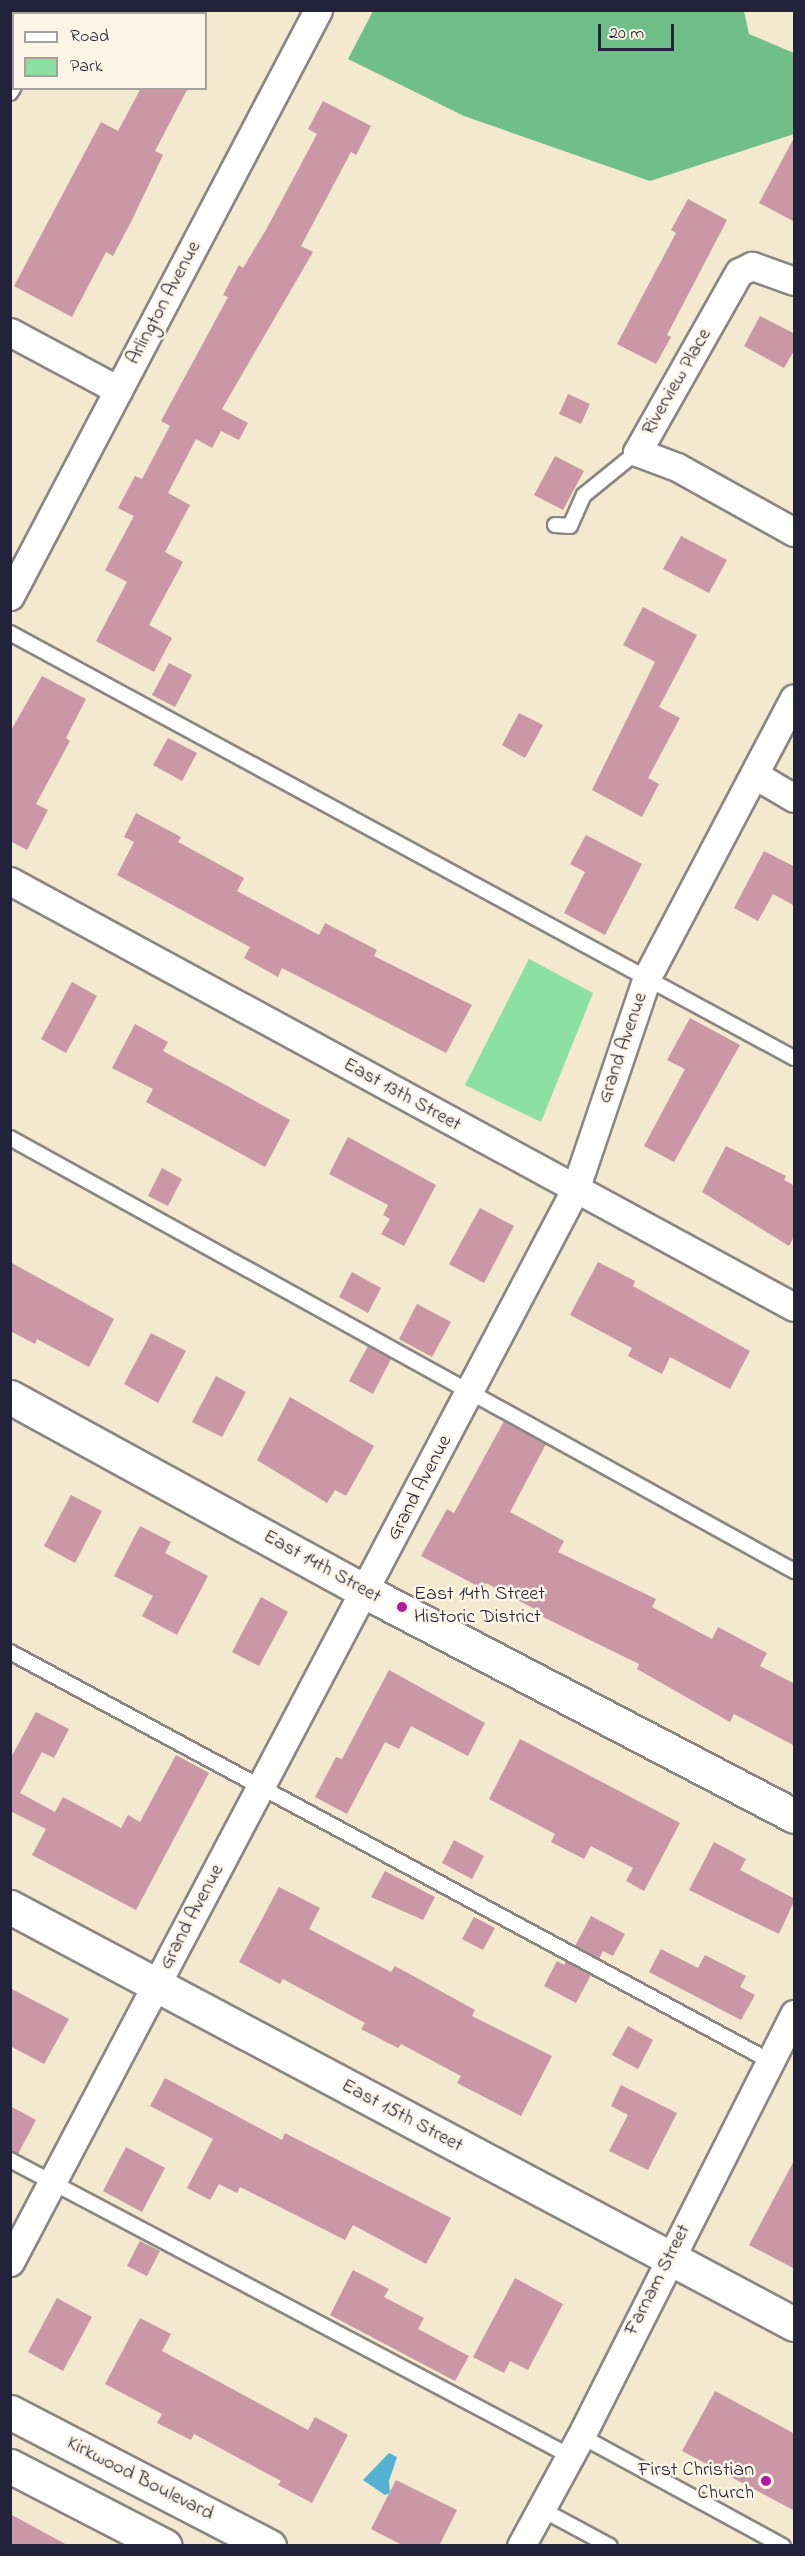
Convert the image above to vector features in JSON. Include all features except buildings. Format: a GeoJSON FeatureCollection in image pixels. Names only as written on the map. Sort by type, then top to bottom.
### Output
{"type":"FeatureCollection","features":[{"type":"Feature","properties":{"kind":"street","name":"Arlington Avenue"},"geometry":{"type":"LineString","coordinates":[[10,596],[318,10]]}},
{"type":"Feature","properties":{"kind":"street","name":"Riverview Place"},"geometry":{"type":"LineString","coordinates":[[795,281],[752,266],[739,272],[637,452],[678,468],[795,532]]}},
{"type":"Feature","properties":{"kind":"street"},"geometry":{"type":"LineString","coordinates":[[10,333],[118,390]]}},
{"type":"Feature","properties":{"kind":"street","name":"Grand Avenue"},"geometry":{"type":"LineString","coordinates":[[10,2262],[366,1592],[574,1190],[647,977],[795,698]]}},
{"type":"Feature","properties":{"kind":"street"},"geometry":{"type":"LineString","coordinates":[[755,775],[795,798]]}},
{"type":"Feature","properties":{"kind":"street","name":"East 13th Street"},"geometry":{"type":"LineString","coordinates":[[10,881],[574,1190],[795,1308]]}},
{"type":"Feature","properties":{"kind":"street","name":"East 14th Street"},"geometry":{"type":"LineString","coordinates":[[10,1397],[366,1592],[795,1816]]}},
{"type":"Feature","properties":{"kind":"street","name":"East 15th Street"},"geometry":{"type":"LineString","coordinates":[[10,1907],[795,2324]]}},
{"type":"Feature","properties":{"kind":"street","name":"Farnam Street"},"geometry":{"type":"LineString","coordinates":[[521,2546],[575,2446],[795,2014]]}},
{"type":"Feature","properties":{"kind":"street","name":"Kirkwood Boulevard"},"geometry":{"type":"LineString","coordinates":[[10,2412],[269,2546]]}},
{"type":"Feature","properties":{"kind":"street"},"geometry":{"type":"LineString","coordinates":[[10,2466],[165,2546]]}},
{"type":"Feature","properties":{"kind":"lane"},"geometry":{"type":"LineString","coordinates":[[555,525],[570,526],[584,495],[637,452]]}},
{"type":"Feature","properties":{"kind":"lane"},"geometry":{"type":"LineString","coordinates":[[10,633],[398,846],[795,1058]]}},
{"type":"Feature","properties":{"kind":"lane"},"geometry":{"type":"LineString","coordinates":[[10,1138],[470,1394],[795,1571]]}},
{"type":"Feature","properties":{"kind":"lane"},"geometry":{"type":"LineString","coordinates":[[10,1652],[770,2061]]}},
{"type":"Feature","properties":{"kind":"lane"},"geometry":{"type":"LineString","coordinates":[[10,2160],[575,2446],[783,2546]]}},
{"type":"Feature","properties":{"kind":"lane"},"geometry":{"type":"LineString","coordinates":[[541,2509],[610,2546]]}},
{"type":"Feature","properties":{"kind":"green space"},"geometry":{"type":"Polygon","coordinates":[[[373,11],[744,11],[749,34],[794,53],[794,134],[650,181],[464,116],[348,59],[373,11]]]}},
{"type":"Feature","properties":{"kind":"green space"},"geometry":{"type":"Polygon","coordinates":[[[529,959],[593,993],[541,1122],[465,1085],[529,959]]]}},
{"type":"Feature","properties":{"kind":"water"},"geometry":{"type":"Polygon","coordinates":[[[389,2453],[397,2457],[389,2481],[390,2493],[385,2495],[363,2480],[389,2453]]]}},
{"type":"Feature","properties":{"kind":"place","name":"East 14th Street Historic District"},"geometry":{"type":"Point","coordinates":[402,1607]}},
{"type":"Feature","properties":{"kind":"place","name":"First Christian Church"},"geometry":{"type":"Point","coordinates":[766,2481]}}]}
